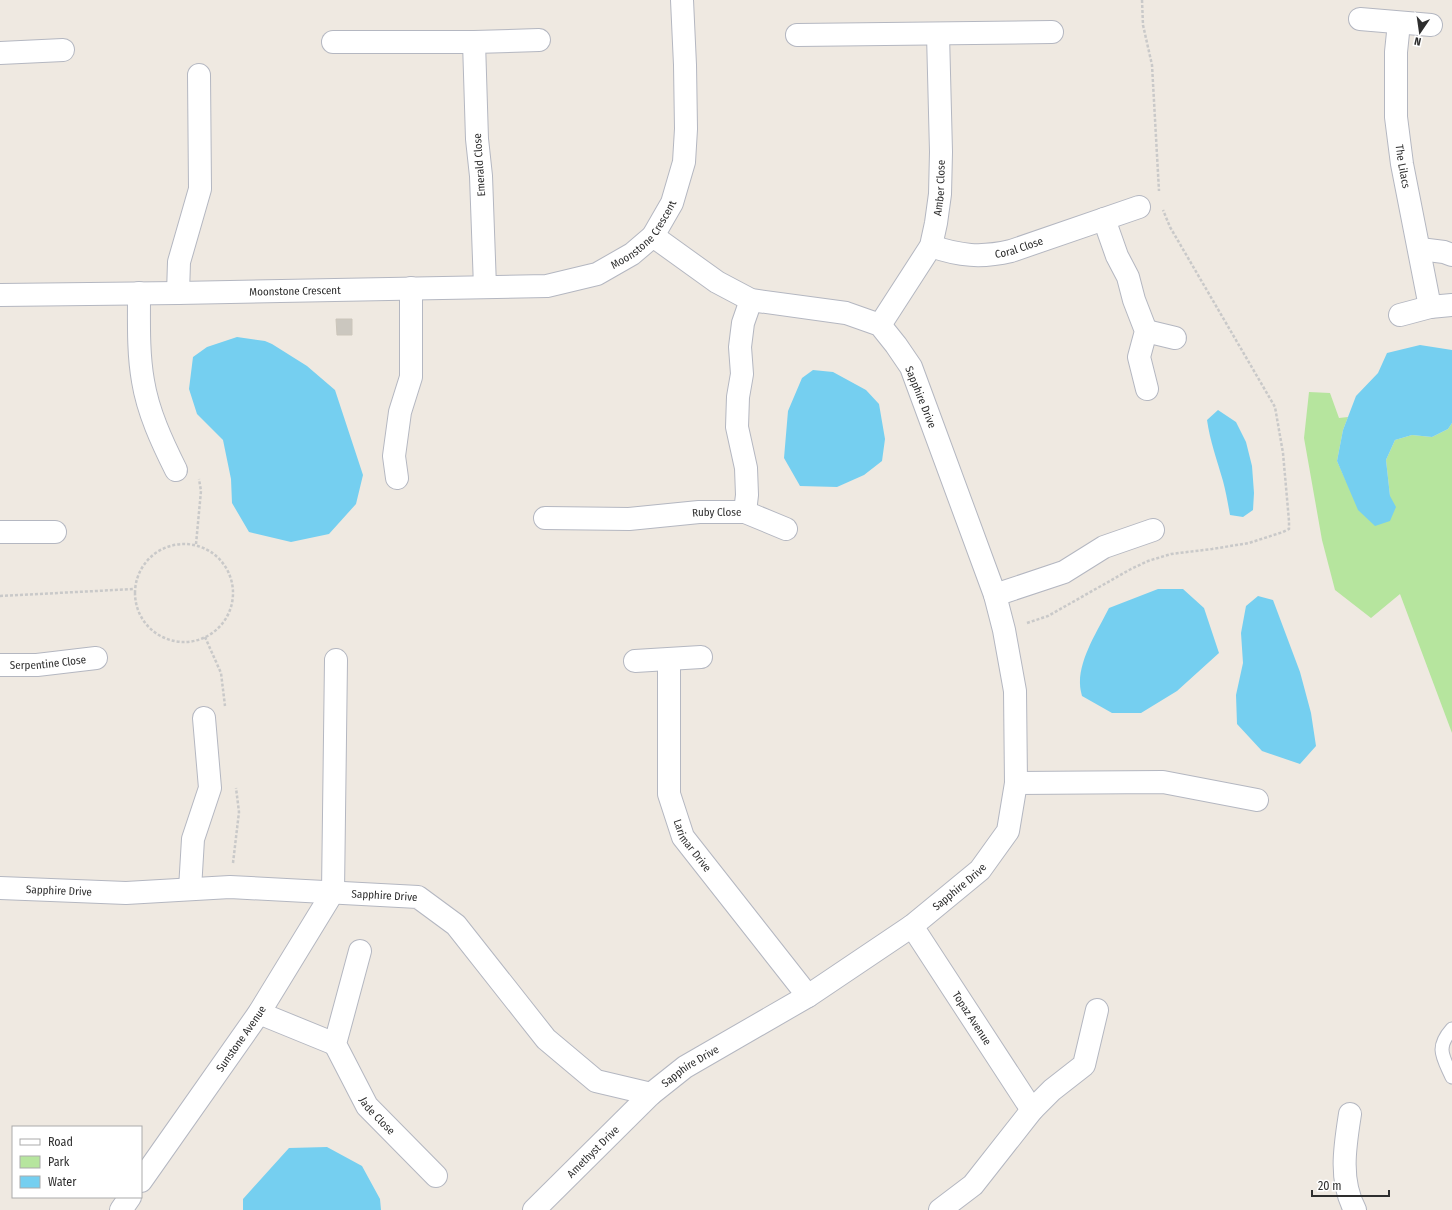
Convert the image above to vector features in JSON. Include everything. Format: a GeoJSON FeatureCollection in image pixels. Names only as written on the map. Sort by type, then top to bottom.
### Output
{"type":"FeatureCollection","features":[{"type":"Feature","properties":{"kind":"street","name":"Moonstone Crescent"},"geometry":{"type":"LineString","coordinates":[[0,295],[547,286],[597,274],[632,254],[653,236],[672,203],[684,162],[686,129],[686,89],[682,0]]}},
{"type":"Feature","properties":{"kind":"street"},"geometry":{"type":"LineString","coordinates":[[1360,19],[1431,26]]}},
{"type":"Feature","properties":{"kind":"street","name":"The Lilacs"},"geometry":{"type":"LineString","coordinates":[[1399,23],[1396,52],[1396,117],[1402,164],[1420,249],[1430,308]]}},
{"type":"Feature","properties":{"kind":"street"},"geometry":{"type":"LineString","coordinates":[[798,35],[1052,32]]}},
{"type":"Feature","properties":{"kind":"street","name":"Amber Close"},"geometry":{"type":"LineString","coordinates":[[880,325],[931,246],[936,223],[940,194],[941,152],[938,34]]}},
{"type":"Feature","properties":{"kind":"street"},"geometry":{"type":"LineString","coordinates":[[333,42],[474,42],[539,40]]}},
{"type":"Feature","properties":{"kind":"street","name":"Emerald Close"},"geometry":{"type":"LineString","coordinates":[[474,42],[477,139],[481,176],[485,287]]}},
{"type":"Feature","properties":{"kind":"street"},"geometry":{"type":"LineString","coordinates":[[0,53],[63,50]]}},
{"type":"Feature","properties":{"kind":"street"},"geometry":{"type":"LineString","coordinates":[[178,293],[180,262],[200,189],[199,75]]}},
{"type":"Feature","properties":{"kind":"street","name":"Coral Close"},"geometry":{"type":"LineString","coordinates":[[931,246],[962,255],[991,255],[1011,251],[1139,207]]}},
{"type":"Feature","properties":{"kind":"street"},"geometry":{"type":"LineString","coordinates":[[1104,219],[1117,256],[1128,277],[1134,300],[1146,331],[1139,357],[1147,388]]}},
{"type":"Feature","properties":{"kind":"street"},"geometry":{"type":"LineString","coordinates":[[653,236],[717,282],[751,300],[846,313],[880,325]]}},
{"type":"Feature","properties":{"kind":"street"},"geometry":{"type":"LineString","coordinates":[[1420,249],[1452,254]]}},
{"type":"Feature","properties":{"kind":"street"},"geometry":{"type":"LineString","coordinates":[[397,478],[394,456],[400,412],[411,377],[412,288]]}},
{"type":"Feature","properties":{"kind":"street"},"geometry":{"type":"LineString","coordinates":[[139,293],[140,349],[143,381],[152,415],[176,470]]}},
{"type":"Feature","properties":{"kind":"street","name":"Ruby Close"},"geometry":{"type":"LineString","coordinates":[[545,518],[629,519],[699,512],[745,512],[747,495],[746,468],[737,427],[738,397],[742,374],[740,348],[743,323],[751,300]]}},
{"type":"Feature","properties":{"kind":"street"},"geometry":{"type":"LineString","coordinates":[[1400,315],[1430,308],[1452,305]]}},
{"type":"Feature","properties":{"kind":"street","name":"Sapphire Drive"},"geometry":{"type":"LineString","coordinates":[[0,888],[126,893],[230,887],[418,897],[456,925],[546,1039],[596,1081],[651,1094],[685,1067],[808,996],[912,926],[980,870],[1008,832],[1016,783],[1015,691],[1004,630],[995,595],[911,367],[880,325]]}},
{"type":"Feature","properties":{"kind":"street"},"geometry":{"type":"LineString","coordinates":[[1146,331],[1175,338]]}},
{"type":"Feature","properties":{"kind":"street"},"geometry":{"type":"LineString","coordinates":[[745,512],[786,529]]}},
{"type":"Feature","properties":{"kind":"street"},"geometry":{"type":"LineString","coordinates":[[995,595],[1064,572],[1104,547],[1153,530]]}},
{"type":"Feature","properties":{"kind":"street"},"geometry":{"type":"LineString","coordinates":[[0,532],[55,532]]}},
{"type":"Feature","properties":{"kind":"street"},"geometry":{"type":"LineString","coordinates":[[635,661],[701,657]]}},
{"type":"Feature","properties":{"kind":"street","name":"Serpentine Close"},"geometry":{"type":"LineString","coordinates":[[0,664],[37,665],[96,658]]}},
{"type":"Feature","properties":{"kind":"street"},"geometry":{"type":"LineString","coordinates":[[333,892],[336,660]]}},
{"type":"Feature","properties":{"kind":"street","name":"Larimar Drive"},"geometry":{"type":"LineString","coordinates":[[669,660],[669,794],[683,837],[808,996]]}},
{"type":"Feature","properties":{"kind":"street"},"geometry":{"type":"LineString","coordinates":[[190,889],[193,839],[210,788],[204,718]]}},
{"type":"Feature","properties":{"kind":"street"},"geometry":{"type":"LineString","coordinates":[[1016,783],[1163,782],[1257,800]]}},
{"type":"Feature","properties":{"kind":"street","name":"Sunstone Avenue"},"geometry":{"type":"LineString","coordinates":[[142,1180],[259,1013],[333,892]]}},
{"type":"Feature","properties":{"kind":"street","name":"Topaz Avenue"},"geometry":{"type":"LineString","coordinates":[[912,926],[1032,1110]]}},
{"type":"Feature","properties":{"kind":"street"},"geometry":{"type":"LineString","coordinates":[[259,1013],[335,1044],[360,951]]}},
{"type":"Feature","properties":{"kind":"street"},"geometry":{"type":"LineString","coordinates":[[940,1210],[973,1184],[1032,1110],[1052,1090],[1084,1064],[1097,1010]]}},
{"type":"Feature","properties":{"kind":"street","name":"Jade Close"},"geometry":{"type":"LineString","coordinates":[[335,1044],[367,1106],[436,1176]]}},
{"type":"Feature","properties":{"kind":"street","name":"Amethyst Drive"},"geometry":{"type":"LineString","coordinates":[[534,1210],[651,1094]]}},
{"type":"Feature","properties":{"kind":"street"},"geometry":{"type":"LineString","coordinates":[[1350,1114],[1344,1164],[1350,1200],[1355,1210]]}},
{"type":"Feature","properties":{"kind":"street"},"geometry":{"type":"LineString","coordinates":[[121,1210],[129,1198]]}},
{"type":"Feature","properties":{"kind":"lane"},"geometry":{"type":"LineString","coordinates":[[1452,1029],[1444,1038],[1442,1048],[1443,1058],[1452,1077]]}},
{"type":"Feature","properties":{"kind":"path"},"geometry":{"type":"LineString","coordinates":[[1142,0],[1143,25],[1152,65],[1159,194]]}},
{"type":"Feature","properties":{"kind":"path"},"geometry":{"type":"LineString","coordinates":[[1004,630],[1048,616],[1148,561],[1171,554],[1249,544],[1289,529],[1290,521],[1283,452],[1275,407],[1170,227],[1162,206]]}},
{"type":"Feature","properties":{"kind":"path"},"geometry":{"type":"LineString","coordinates":[[182,543],[196,544],[210,550],[221,560],[230,573],[233,588],[232,603],[227,617],[218,629],[205,637],[188,642],[171,641],[156,634],[144,621],[136,606],[134,589],[144,562],[167,546],[182,543]]}},
{"type":"Feature","properties":{"kind":"path"},"geometry":{"type":"LineString","coordinates":[[0,596],[134,589]]}},
{"type":"Feature","properties":{"kind":"green space"},"geometry":{"type":"Polygon","coordinates":[[[1309,392],[1330,393],[1339,418],[1348,417],[1343,430],[1337,461],[1346,481],[1390,496],[1386,460],[1395,440],[1412,435],[1432,437],[1448,429],[1452,423],[1452,733],[1400,594],[1371,618],[1335,590],[1322,540],[1304,438],[1309,392]]]}},
{"type":"Feature","properties":{"kind":"water"},"geometry":{"type":"Polygon","coordinates":[[[237,337],[265,341],[272,344],[307,366],[335,390],[363,475],[356,504],[329,534],[291,542],[249,532],[232,503],[231,479],[223,440],[197,414],[189,389],[193,357],[207,347],[237,337]]]}},
{"type":"Feature","properties":{"kind":"water"},"geometry":{"type":"Polygon","coordinates":[[[1420,345],[1452,350],[1452,423],[1448,429],[1432,437],[1412,435],[1395,440],[1386,460],[1390,496],[1396,507],[1390,521],[1375,526],[1358,510],[1337,461],[1343,430],[1356,396],[1378,373],[1387,353],[1420,345]]]}},
{"type":"Feature","properties":{"kind":"water"},"geometry":{"type":"Polygon","coordinates":[[[813,370],[833,372],[866,390],[879,404],[885,439],[882,461],[864,475],[837,487],[800,486],[784,458],[788,411],[802,378],[813,370]]]}},
{"type":"Feature","properties":{"kind":"water"},"geometry":{"type":"Polygon","coordinates":[[[1218,410],[1236,422],[1246,442],[1252,466],[1254,493],[1253,510],[1243,517],[1230,515],[1224,485],[1210,435],[1207,420],[1218,410]]]}},
{"type":"Feature","properties":{"kind":"water"},"geometry":{"type":"Polygon","coordinates":[[[1158,589],[1183,589],[1204,608],[1219,653],[1177,691],[1141,713],[1112,713],[1082,696],[1080,686],[1081,674],[1086,655],[1109,608],[1158,589]]]}},
{"type":"Feature","properties":{"kind":"water"},"geometry":{"type":"Polygon","coordinates":[[[1258,596],[1273,600],[1300,672],[1311,713],[1316,746],[1300,764],[1262,751],[1237,724],[1236,695],[1243,663],[1241,633],[1246,606],[1258,596]]]}},
{"type":"Feature","properties":{"kind":"water"},"geometry":{"type":"Polygon","coordinates":[[[327,1147],[362,1166],[380,1199],[381,1210],[243,1210],[243,1199],[289,1148],[327,1147]]]}},
{"type":"Feature","properties":{"kind":"building"},"geometry":{"type":"Polygon","coordinates":[[[336,319],[352,319],[352,335],[337,335],[336,319]]]}}]}
